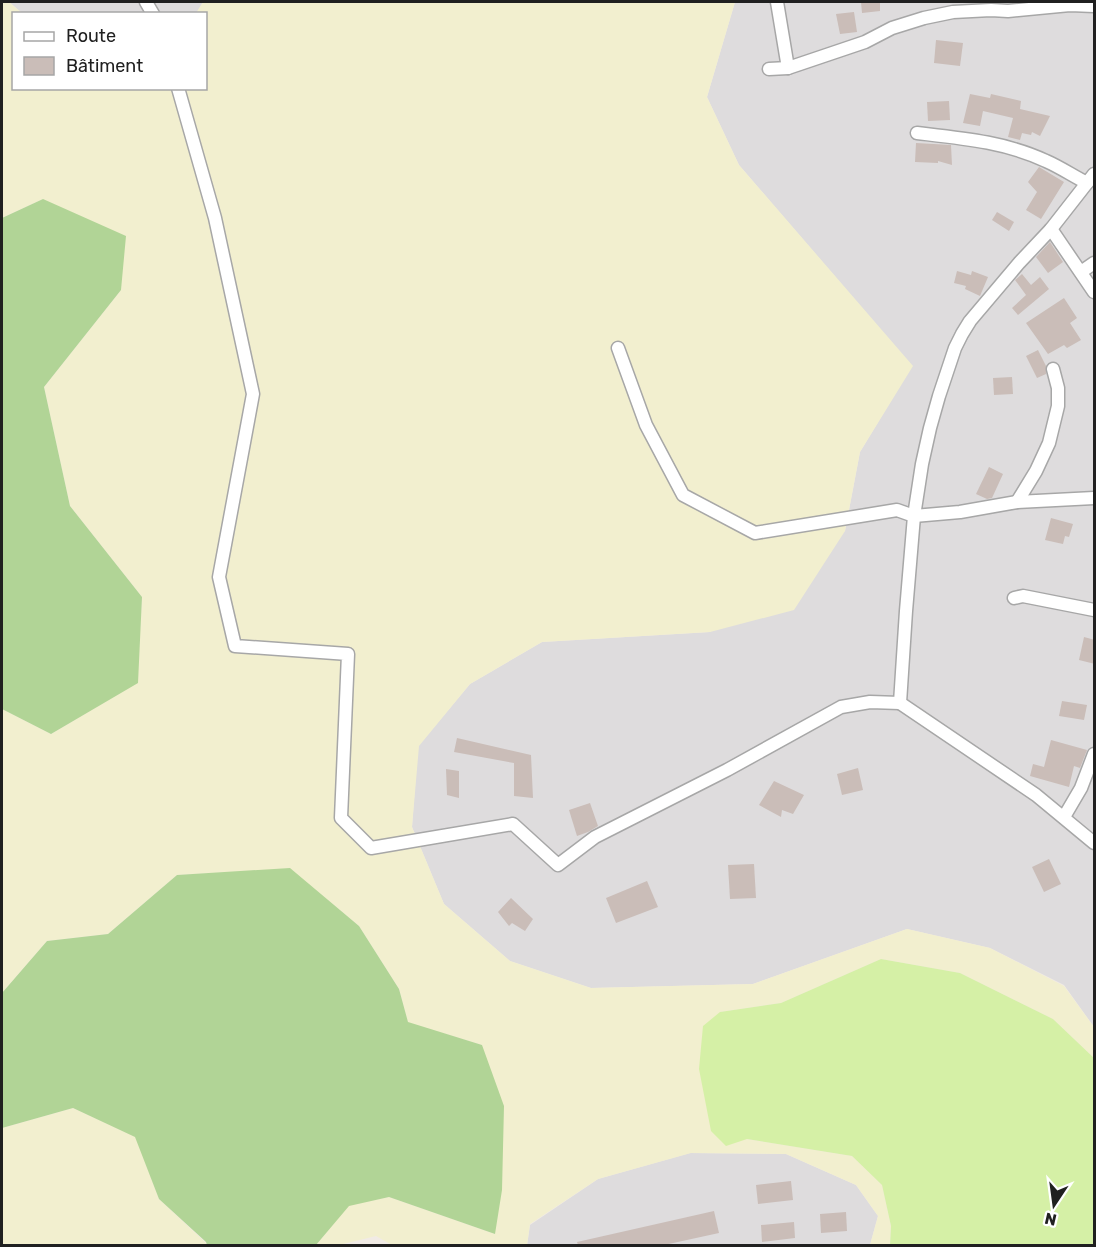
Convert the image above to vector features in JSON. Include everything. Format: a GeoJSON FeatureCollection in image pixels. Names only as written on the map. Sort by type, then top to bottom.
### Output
{"type":"FeatureCollection","features":[{"type":"Feature","properties":{"kind":"street"},"geometry":{"type":"LineString","coordinates":[[777,2],[788,68]]}},
{"type":"Feature","properties":{"kind":"street"},"geometry":{"type":"LineString","coordinates":[[769,69],[788,68],[865,42],[892,28],[953,12],[992,6],[1008,10],[1070,5],[1095,6]]}},
{"type":"Feature","properties":{"kind":"street"},"geometry":{"type":"LineString","coordinates":[[178,90],[215,218],[253,394],[219,577],[235,646],[348,654],[341,818],[371,848],[513,824],[558,865],[595,837],[727,770],[841,707],[870,702],[900,703],[1036,795],[1095,843]]}},
{"type":"Feature","properties":{"kind":"street"},"geometry":{"type":"LineString","coordinates":[[900,703],[914,516],[922,464],[939,396],[959,341],[970,321],[1051,229],[1091,179],[1010,148],[917,133]]}},
{"type":"Feature","properties":{"kind":"street"},"geometry":{"type":"LineString","coordinates":[[1051,229],[1095,292]]}},
{"type":"Feature","properties":{"kind":"street"},"geometry":{"type":"LineString","coordinates":[[1081,272],[1095,264]]}},
{"type":"Feature","properties":{"kind":"street"},"geometry":{"type":"LineString","coordinates":[[618,348],[646,425],[683,495],[755,533],[897,510],[914,516],[960,512],[1017,502],[1095,498]]}},
{"type":"Feature","properties":{"kind":"street"},"geometry":{"type":"LineString","coordinates":[[1017,502],[1036,471],[1049,443],[1059,406],[1058,388],[1053,369]]}},
{"type":"Feature","properties":{"kind":"street"},"geometry":{"type":"LineString","coordinates":[[1014,598],[1023,596],[1095,610]]}},
{"type":"Feature","properties":{"kind":"street"},"geometry":{"type":"LineString","coordinates":[[1064,817],[1081,788],[1095,754]]}},
{"type":"Feature","properties":{"kind":"shaded area"},"geometry":{"type":"Polygon","coordinates":[[[2,2],[9,2],[21,12],[12,12],[12,90],[207,90],[207,12],[197,12],[203,2],[735,2],[707,97],[739,165],[913,366],[860,452],[845,531],[794,610],[710,632],[542,642],[470,684],[419,746],[412,827],[444,904],[510,961],[591,988],[753,984],[907,929],[990,948],[1064,986],[1094,1027],[1094,1058],[1053,1019],[960,973],[881,959],[781,1003],[720,1012],[747,1139],[852,1156],[882,1185],[891,1226],[890,1245],[870,1245],[878,1216],[856,1185],[786,1154],[691,1153],[598,1179],[530,1224],[527,1245],[392,1245],[376,1236],[339,1245],[316,1245],[349,1205],[389,1197],[495,1234],[482,1045],[408,1023],[399,989],[359,926],[290,869],[177,875],[108,934],[47,941],[2,993],[2,709],[51,734],[137,683],[142,597],[70,506],[44,387],[121,290],[43,199],[2,218],[2,2]]]}},
{"type":"Feature","properties":{"kind":"shaded area"},"geometry":{"type":"Polygon","coordinates":[[[9,2],[203,2],[197,12],[21,12],[9,2]]]}},
{"type":"Feature","properties":{"kind":"shaded area"},"geometry":{"type":"Polygon","coordinates":[[[735,2],[1094,2],[1094,1027],[1064,985],[990,948],[907,929],[753,984],[591,988],[510,961],[444,904],[412,827],[418,746],[470,684],[542,642],[710,632],[845,531],[860,452],[912,366],[739,165],[707,97],[735,2]]]}},
{"type":"Feature","properties":{"kind":"shaded area"},"geometry":{"type":"Polygon","coordinates":[[[73,1108],[136,1137],[159,1199],[207,1245],[2,1246],[2,1128],[73,1108]]]}},
{"type":"Feature","properties":{"kind":"shaded area"},"geometry":{"type":"Polygon","coordinates":[[[690,1153],[786,1154],[856,1185],[878,1216],[870,1245],[527,1246],[530,1225],[598,1179],[690,1153]]]}},
{"type":"Feature","properties":{"kind":"green space"},"geometry":{"type":"Polygon","coordinates":[[[43,199],[126,236],[121,290],[44,387],[70,506],[142,597],[138,683],[51,734],[2,709],[2,218],[43,199]]]}},
{"type":"Feature","properties":{"kind":"green space"},"geometry":{"type":"Polygon","coordinates":[[[290,868],[359,926],[399,989],[408,1022],[482,1045],[504,1106],[502,1190],[495,1234],[389,1197],[349,1206],[316,1245],[207,1245],[159,1199],[135,1137],[73,1108],[2,1128],[2,993],[47,941],[108,934],[177,875],[290,868]]]}},
{"type":"Feature","properties":{"kind":"green space"},"geometry":{"type":"Polygon","coordinates":[[[881,959],[960,973],[1053,1019],[1094,1058],[1094,1245],[890,1245],[891,1226],[882,1185],[852,1156],[747,1139],[726,1146],[711,1131],[699,1069],[703,1026],[720,1012],[781,1003],[881,959]]]}},
{"type":"Feature","properties":{"kind":"building"},"geometry":{"type":"Polygon","coordinates":[[[861,2],[880,2],[880,11],[862,13],[861,2]]]}},
{"type":"Feature","properties":{"kind":"building"},"geometry":{"type":"Polygon","coordinates":[[[854,12],[857,32],[840,34],[836,14],[854,12]]]}},
{"type":"Feature","properties":{"kind":"building"},"geometry":{"type":"Polygon","coordinates":[[[936,40],[963,43],[960,66],[934,63],[936,40]]]}},
{"type":"Feature","properties":{"kind":"building"},"geometry":{"type":"Polygon","coordinates":[[[970,94],[990,98],[991,94],[1021,101],[1020,109],[1050,116],[1040,136],[1032,132],[1031,135],[1022,133],[1020,140],[1008,137],[1013,118],[983,111],[980,126],[963,123],[970,94]]]}},
{"type":"Feature","properties":{"kind":"building"},"geometry":{"type":"Polygon","coordinates":[[[949,101],[950,120],[928,121],[927,102],[949,101]]]}},
{"type":"Feature","properties":{"kind":"building"},"geometry":{"type":"Polygon","coordinates":[[[916,143],[951,145],[952,165],[938,161],[938,163],[915,162],[916,143]]]}},
{"type":"Feature","properties":{"kind":"building"},"geometry":{"type":"Polygon","coordinates":[[[1039,167],[1064,182],[1041,219],[1026,210],[1037,192],[1028,182],[1039,167]]]}},
{"type":"Feature","properties":{"kind":"building"},"geometry":{"type":"Polygon","coordinates":[[[997,212],[1014,222],[1009,231],[992,220],[997,212]]]}},
{"type":"Feature","properties":{"kind":"building"},"geometry":{"type":"Polygon","coordinates":[[[1050,242],[1063,262],[1048,273],[1036,257],[1050,242]]]}},
{"type":"Feature","properties":{"kind":"building"},"geometry":{"type":"Polygon","coordinates":[[[957,271],[971,275],[972,271],[988,277],[980,296],[965,289],[966,286],[954,283],[957,271]]]}},
{"type":"Feature","properties":{"kind":"building"},"geometry":{"type":"Polygon","coordinates":[[[1022,274],[1031,285],[1040,277],[1049,289],[1018,315],[1012,308],[1026,295],[1015,280],[1022,274]]]}},
{"type":"Feature","properties":{"kind":"building"},"geometry":{"type":"Polygon","coordinates":[[[1064,298],[1077,318],[1070,323],[1081,340],[1067,348],[1064,345],[1048,354],[1026,323],[1064,298]]]}},
{"type":"Feature","properties":{"kind":"building"},"geometry":{"type":"Polygon","coordinates":[[[1038,350],[1046,366],[1046,374],[1037,378],[1026,356],[1038,350]]]}},
{"type":"Feature","properties":{"kind":"building"},"geometry":{"type":"Polygon","coordinates":[[[1012,377],[1013,394],[994,395],[993,378],[1012,377]]]}},
{"type":"Feature","properties":{"kind":"building"},"geometry":{"type":"Polygon","coordinates":[[[989,467],[1003,474],[992,498],[987,499],[976,494],[989,467]]]}},
{"type":"Feature","properties":{"kind":"building"},"geometry":{"type":"Polygon","coordinates":[[[1051,518],[1073,524],[1069,537],[1065,536],[1063,544],[1045,540],[1051,518]]]}},
{"type":"Feature","properties":{"kind":"building"},"geometry":{"type":"Polygon","coordinates":[[[1084,637],[1095,640],[1095,664],[1079,660],[1084,637]]]}},
{"type":"Feature","properties":{"kind":"building"},"geometry":{"type":"Polygon","coordinates":[[[1062,701],[1087,705],[1084,720],[1059,716],[1062,701]]]}},
{"type":"Feature","properties":{"kind":"building"},"geometry":{"type":"Polygon","coordinates":[[[457,738],[531,755],[533,798],[514,796],[514,763],[454,752],[457,738]]]}},
{"type":"Feature","properties":{"kind":"building"},"geometry":{"type":"Polygon","coordinates":[[[1051,740],[1087,750],[1080,768],[1074,766],[1069,787],[1030,776],[1033,764],[1044,767],[1051,740]]]}},
{"type":"Feature","properties":{"kind":"building"},"geometry":{"type":"Polygon","coordinates":[[[858,768],[863,790],[842,795],[837,774],[858,768]]]}},
{"type":"Feature","properties":{"kind":"building"},"geometry":{"type":"Polygon","coordinates":[[[446,769],[459,771],[459,798],[447,795],[446,769]]]}},
{"type":"Feature","properties":{"kind":"building"},"geometry":{"type":"Polygon","coordinates":[[[774,781],[804,795],[793,814],[782,810],[781,817],[759,805],[774,781]]]}},
{"type":"Feature","properties":{"kind":"building"},"geometry":{"type":"Polygon","coordinates":[[[590,803],[598,826],[577,836],[569,810],[590,803]]]}},
{"type":"Feature","properties":{"kind":"building"},"geometry":{"type":"Polygon","coordinates":[[[1049,859],[1061,884],[1044,892],[1032,867],[1049,859]]]}},
{"type":"Feature","properties":{"kind":"building"},"geometry":{"type":"Polygon","coordinates":[[[754,864],[756,898],[730,899],[728,865],[754,864]]]}},
{"type":"Feature","properties":{"kind":"building"},"geometry":{"type":"Polygon","coordinates":[[[647,881],[658,907],[616,923],[606,898],[647,881]]]}},
{"type":"Feature","properties":{"kind":"building"},"geometry":{"type":"Polygon","coordinates":[[[511,898],[533,919],[525,931],[512,923],[509,926],[498,912],[511,898]]]}},
{"type":"Feature","properties":{"kind":"building"},"geometry":{"type":"Polygon","coordinates":[[[791,1181],[793,1200],[758,1204],[756,1185],[791,1181]]]}},
{"type":"Feature","properties":{"kind":"building"},"geometry":{"type":"Polygon","coordinates":[[[714,1211],[719,1233],[664,1245],[578,1245],[577,1242],[714,1211]]]}},
{"type":"Feature","properties":{"kind":"building"},"geometry":{"type":"Polygon","coordinates":[[[846,1212],[847,1231],[821,1233],[820,1214],[846,1212]]]}},
{"type":"Feature","properties":{"kind":"building"},"geometry":{"type":"Polygon","coordinates":[[[794,1222],[795,1238],[762,1242],[761,1225],[794,1222]]]}}]}
